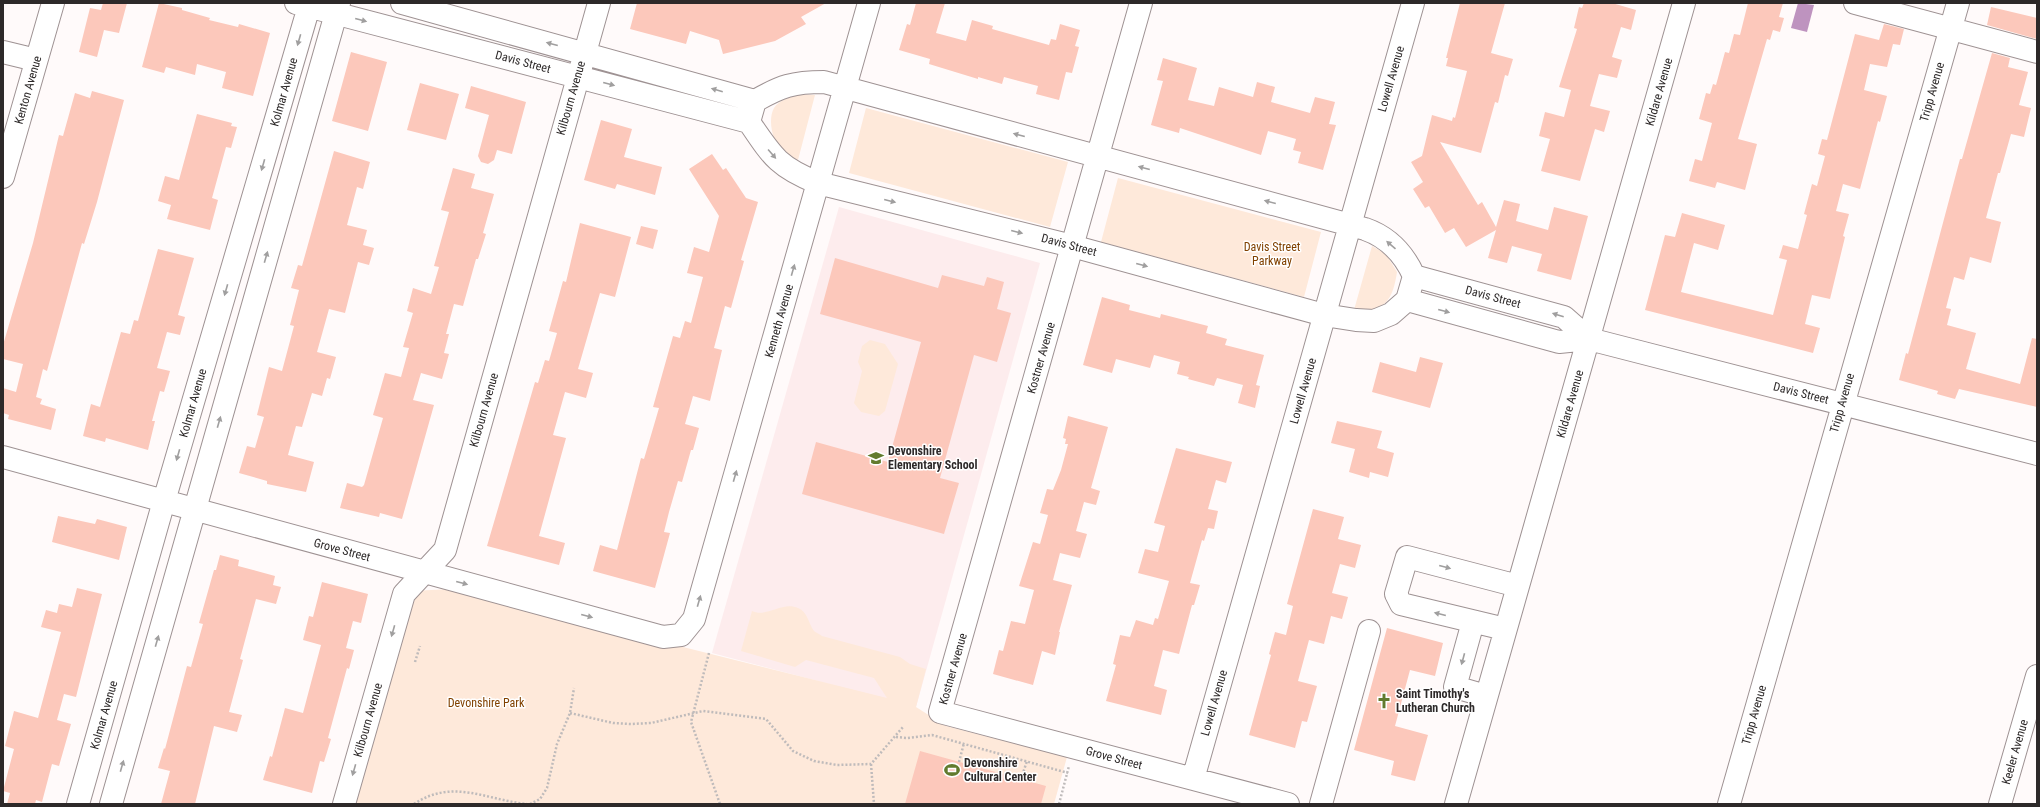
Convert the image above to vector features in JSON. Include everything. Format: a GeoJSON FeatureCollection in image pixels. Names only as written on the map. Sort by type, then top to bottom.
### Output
{"type":"FeatureCollection","features":[{"type":"Feature","properties":{"kind":"street","name":"Kenton Avenue"},"geometry":{"type":"LineString","coordinates":[[3,177],[53,3]]}},
{"type":"Feature","properties":{"kind":"street","name":"Davis Street"},"geometry":{"type":"LineString","coordinates":[[402,3],[584,52],[755,101]]}},
{"type":"Feature","properties":{"kind":"street","name":"Kilbourn Avenue"},"geometry":{"type":"LineString","coordinates":[[344,804],[404,594],[445,550],[598,3]]}},
{"type":"Feature","properties":{"kind":"street","name":"Kenneth Avenue"},"geometry":{"type":"LineString","coordinates":[[681,635],[694,619],[868,3]]}},
{"type":"Feature","properties":{"kind":"street","name":"Kostner Avenue"},"geometry":{"type":"LineString","coordinates":[[940,712],[1141,3]]}},
{"type":"Feature","properties":{"kind":"street","name":"Lowell Avenue"},"geometry":{"type":"LineString","coordinates":[[1192,779],[1413,3]]}},
{"type":"Feature","properties":{"kind":"street","name":"Kildare Avenue"},"geometry":{"type":"LineString","coordinates":[[1456,804],[1684,3]]}},
{"type":"Feature","properties":{"kind":"street"},"geometry":{"type":"LineString","coordinates":[[1855,3],[2037,52]]}},
{"type":"Feature","properties":{"kind":"street","name":"Tripp Avenue"},"geometry":{"type":"LineString","coordinates":[[1729,804],[1842,404],[1958,3]]}},
{"type":"Feature","properties":{"kind":"street","name":"Davis Street"},"geometry":{"type":"LineString","coordinates":[[305,4],[337,8],[578,76],[749,122],[768,150],[780,164],[795,174],[818,183],[1072,246],[1324,315],[1374,321],[1391,314],[1407,300],[1559,342],[1589,339],[2037,454]]}},
{"type":"Feature","properties":{"kind":"street","name":"Kolmar Avenue"},"geometry":{"type":"LineString","coordinates":[[78,804],[305,4]]}},
{"type":"Feature","properties":{"kind":"street"},"geometry":{"type":"LineString","coordinates":[[111,804],[337,8]]}},
{"type":"Feature","properties":{"kind":"street"},"geometry":{"type":"LineString","coordinates":[[3,52],[36,60]]}},
{"type":"Feature","properties":{"kind":"street"},"geometry":{"type":"LineString","coordinates":[[749,122],[755,101],[777,88],[800,82],[824,82],[1350,224],[1371,231],[1390,243],[1406,260],[1414,276],[1407,300]]}},
{"type":"Feature","properties":{"kind":"street","name":"Davis Street"},"geometry":{"type":"LineString","coordinates":[[1414,276],[1564,316],[1589,339]]}},
{"type":"Feature","properties":{"kind":"street","name":"Grove Street"},"geometry":{"type":"LineString","coordinates":[[3,457],[663,637],[681,635]]}},
{"type":"Feature","properties":{"kind":"street"},"geometry":{"type":"LineString","coordinates":[[1506,629],[1401,604],[1396,594],[1407,557],[1518,586]]}},
{"type":"Feature","properties":{"kind":"street"},"geometry":{"type":"LineString","coordinates":[[1473,622],[1455,687],[1486,696]]}},
{"type":"Feature","properties":{"kind":"street"},"geometry":{"type":"LineString","coordinates":[[1320,804],[1369,631]]}},
{"type":"Feature","properties":{"kind":"street","name":"Keeler Avenue"},"geometry":{"type":"LineString","coordinates":[[2000,804],[2037,676]]}},
{"type":"Feature","properties":{"kind":"street","name":"Grove Street"},"geometry":{"type":"LineString","coordinates":[[940,712],[1288,804]]}},
{"type":"Feature","properties":{"kind":"path"},"geometry":{"type":"LineString","coordinates":[[415,662],[420,646]]}},
{"type":"Feature","properties":{"kind":"path"},"geometry":{"type":"LineString","coordinates":[[709,653],[691,722],[720,804]]}},
{"type":"Feature","properties":{"kind":"path"},"geometry":{"type":"LineString","coordinates":[[530,804],[540,799],[547,788],[557,744],[570,713],[574,688]]}},
{"type":"Feature","properties":{"kind":"path"},"geometry":{"type":"LineString","coordinates":[[570,713],[613,723],[631,724],[678,718],[694,712],[704,711],[766,719],[793,751],[814,761],[838,765],[871,764]]}},
{"type":"Feature","properties":{"kind":"path"},"geometry":{"type":"LineString","coordinates":[[874,804],[871,764],[903,727]]}},
{"type":"Feature","properties":{"kind":"path"},"geometry":{"type":"LineString","coordinates":[[895,736],[907,738],[932,735],[1068,772]]}},
{"type":"Feature","properties":{"kind":"path"},"geometry":{"type":"LineString","coordinates":[[959,762],[964,743]]}},
{"type":"Feature","properties":{"kind":"path"},"geometry":{"type":"LineString","coordinates":[[1059,804],[1071,760]]}},
{"type":"Feature","properties":{"kind":"path"},"geometry":{"type":"LineString","coordinates":[[1021,779],[1026,761]]}},
{"type":"Feature","properties":{"kind":"path"},"geometry":{"type":"LineString","coordinates":[[414,804],[432,794],[448,791],[479,794],[514,803],[527,804]]}},
{"type":"Feature","properties":{"kind":"shaded area"},"geometry":{"type":"Polygon","coordinates":[[[1798,3],[1814,5],[1807,32],[1791,28],[1798,3]]]}},
{"type":"Feature","properties":{"kind":"shaded area","name":"Devonshire Elementary School"},"geometry":{"type":"Polygon","coordinates":[[[839,207],[1040,263],[916,707],[712,653],[839,207]]]}},
{"type":"Feature","properties":{"kind":"green space"},"geometry":{"type":"Polygon","coordinates":[[[799,94],[815,95],[798,160],[787,156],[780,149],[772,132],[771,119],[776,105],[785,99],[799,94]]]}},
{"type":"Feature","properties":{"kind":"green space"},"geometry":{"type":"Polygon","coordinates":[[[866,108],[1068,162],[1050,227],[849,173],[866,108]]]}},
{"type":"Feature","properties":{"kind":"green space","name":"Davis Street Parkway"},"geometry":{"type":"Polygon","coordinates":[[[1118,178],[1321,232],[1304,297],[1101,242],[1118,178]]]}},
{"type":"Feature","properties":{"kind":"green space"},"geometry":{"type":"Polygon","coordinates":[[[1372,246],[1386,254],[1397,272],[1393,290],[1386,303],[1380,307],[1365,311],[1354,310],[1372,246]]]}},
{"type":"Feature","properties":{"kind":"green space"},"geometry":{"type":"Polygon","coordinates":[[[870,340],[885,344],[898,364],[885,411],[879,416],[861,412],[854,403],[862,371],[858,362],[862,346],[870,340]]]}},
{"type":"Feature","properties":{"kind":"green space","name":"Devonshire Park"},"geometry":{"type":"Polygon","coordinates":[[[451,589],[887,698],[874,678],[806,660],[795,667],[741,651],[752,611],[758,613],[786,606],[798,608],[804,612],[814,631],[822,636],[900,657],[910,664],[926,669],[916,707],[946,726],[1067,757],[1054,804],[351,804],[412,591],[451,589]]]}},
{"type":"Feature","properties":{"kind":"building"},"geometry":{"type":"Polygon","coordinates":[[[103,3],[127,3],[119,33],[104,30],[97,57],[79,52],[90,8],[101,10],[103,3]]]}},
{"type":"Feature","properties":{"kind":"building"},"geometry":{"type":"Polygon","coordinates":[[[159,3],[182,8],[182,10],[210,18],[209,20],[238,27],[239,24],[270,33],[253,96],[222,88],[226,72],[197,64],[195,75],[166,67],[164,73],[142,67],[159,3]]]}},
{"type":"Feature","properties":{"kind":"building"},"geometry":{"type":"Polygon","coordinates":[[[637,3],[826,3],[801,17],[806,24],[775,41],[723,54],[719,40],[690,31],[686,44],[630,29],[637,3]]]}},
{"type":"Feature","properties":{"kind":"building"},"geometry":{"type":"Polygon","coordinates":[[[916,3],[945,3],[936,33],[966,41],[972,20],[993,26],[992,29],[1049,45],[1051,39],[1056,40],[1060,24],[1080,30],[1075,46],[1079,47],[1072,73],[1066,72],[1059,100],[1036,94],[1038,86],[1004,77],[1002,84],[978,77],[978,79],[929,64],[930,59],[899,50],[907,24],[910,25],[916,3]]]}},
{"type":"Feature","properties":{"kind":"building"},"geometry":{"type":"Polygon","coordinates":[[[1460,3],[1505,3],[1491,53],[1513,59],[1508,76],[1505,75],[1498,103],[1495,102],[1481,153],[1440,142],[1478,205],[1482,202],[1496,227],[1504,200],[1520,204],[1516,221],[1548,230],[1554,207],[1588,216],[1571,280],[1537,271],[1542,254],[1512,246],[1507,263],[1488,258],[1496,230],[1466,247],[1454,228],[1445,233],[1429,206],[1425,208],[1413,189],[1423,182],[1411,162],[1422,156],[1432,115],[1452,121],[1453,117],[1455,118],[1467,71],[1446,66],[1448,58],[1446,58],[1460,3]]]}},
{"type":"Feature","properties":{"kind":"building"},"geometry":{"type":"Polygon","coordinates":[[[1584,3],[1612,3],[1636,10],[1631,30],[1621,27],[1612,57],[1622,60],[1617,78],[1599,74],[1590,106],[1610,111],[1604,132],[1595,129],[1580,181],[1541,171],[1550,139],[1539,136],[1545,112],[1564,117],[1571,90],[1559,87],[1577,29],[1574,28],[1579,7],[1582,8],[1584,3]]]}},
{"type":"Feature","properties":{"kind":"building"},"geometry":{"type":"Polygon","coordinates":[[[1748,3],[1783,3],[1779,17],[1784,18],[1780,32],[1773,30],[1770,40],[1767,39],[1738,139],[1757,144],[1745,190],[1717,182],[1715,188],[1689,181],[1695,159],[1702,161],[1712,123],[1699,119],[1706,93],[1710,94],[1713,84],[1716,85],[1725,52],[1729,53],[1734,34],[1740,35],[1748,3]]]}},
{"type":"Feature","properties":{"kind":"building"},"geometry":{"type":"Polygon","coordinates":[[[1991,7],[2037,18],[2037,39],[1987,25],[1991,7]]]}},
{"type":"Feature","properties":{"kind":"building"},"geometry":{"type":"Polygon","coordinates":[[[1884,24],[1904,29],[1900,45],[1893,44],[1887,67],[1870,64],[1864,90],[1887,96],[1880,122],[1878,121],[1860,189],[1843,184],[1836,211],[1849,214],[1830,299],[1812,295],[1805,324],[1820,328],[1813,353],[1645,310],[1665,235],[1675,237],[1682,213],[1725,225],[1718,250],[1694,243],[1681,292],[1773,315],[1787,260],[1779,258],[1783,245],[1798,249],[1807,215],[1804,214],[1812,184],[1817,186],[1825,156],[1818,154],[1822,139],[1827,140],[1855,34],[1879,40],[1884,24]]]}},
{"type":"Feature","properties":{"kind":"building"},"geometry":{"type":"Polygon","coordinates":[[[351,52],[387,62],[368,131],[332,121],[351,52]]]}},
{"type":"Feature","properties":{"kind":"building"},"geometry":{"type":"Polygon","coordinates":[[[1992,53],[2010,58],[2008,67],[2028,72],[2019,105],[2031,108],[2024,137],[2011,134],[2000,173],[1998,173],[1986,218],[2001,222],[1991,263],[1970,257],[1964,280],[1954,277],[1946,308],[1951,309],[1947,325],[1976,333],[1966,369],[2020,384],[2032,338],[2037,339],[2037,407],[1959,389],[1955,399],[1937,394],[1938,391],[1899,380],[1906,353],[1908,354],[1960,159],[1962,159],[1992,53]]]}},
{"type":"Feature","properties":{"kind":"building"},"geometry":{"type":"Polygon","coordinates":[[[1163,58],[1197,68],[1188,100],[1214,106],[1219,87],[1253,97],[1257,82],[1275,87],[1271,102],[1310,113],[1315,97],[1335,102],[1329,124],[1336,125],[1323,170],[1298,163],[1301,152],[1293,150],[1296,139],[1268,131],[1261,155],[1180,128],[1179,133],[1151,125],[1163,81],[1157,80],[1163,58]]]}},
{"type":"Feature","properties":{"kind":"building"},"geometry":{"type":"Polygon","coordinates":[[[420,83],[459,94],[446,140],[407,130],[420,83]]]}},
{"type":"Feature","properties":{"kind":"building"},"geometry":{"type":"Polygon","coordinates":[[[471,86],[526,102],[512,154],[497,150],[494,160],[488,164],[481,162],[478,156],[489,115],[465,108],[471,86]]]}},
{"type":"Feature","properties":{"kind":"building"},"geometry":{"type":"Polygon","coordinates":[[[92,91],[124,100],[97,202],[84,244],[82,243],[47,371],[43,369],[36,397],[42,399],[40,404],[56,409],[51,430],[8,419],[9,415],[3,413],[3,388],[16,392],[23,364],[3,359],[3,345],[33,243],[59,135],[63,136],[75,93],[90,98],[92,91]]]}},
{"type":"Feature","properties":{"kind":"building"},"geometry":{"type":"Polygon","coordinates":[[[197,114],[232,123],[231,126],[237,127],[231,148],[226,147],[212,198],[218,200],[210,230],[167,219],[171,205],[158,201],[165,176],[179,180],[197,114]]]}},
{"type":"Feature","properties":{"kind":"building"},"geometry":{"type":"Polygon","coordinates":[[[601,120],[632,129],[624,157],[662,167],[655,195],[617,184],[615,189],[584,180],[601,120]]]}},
{"type":"Feature","properties":{"kind":"building"},"geometry":{"type":"Polygon","coordinates":[[[334,151],[370,162],[363,189],[357,187],[347,225],[367,230],[363,245],[374,248],[369,265],[358,262],[345,313],[329,309],[317,352],[336,357],[330,379],[327,378],[322,396],[312,393],[302,427],[296,426],[288,455],[314,462],[306,492],[267,484],[267,481],[239,473],[247,446],[255,448],[264,417],[257,415],[269,367],[282,371],[294,326],[290,325],[299,290],[291,288],[298,265],[302,266],[334,151]]]}},
{"type":"Feature","properties":{"kind":"building"},"geometry":{"type":"Polygon","coordinates":[[[712,154],[723,170],[726,168],[746,198],[758,202],[741,260],[744,261],[731,308],[725,306],[714,348],[722,350],[710,401],[693,396],[685,424],[699,428],[682,482],[678,481],[669,512],[664,532],[670,533],[655,588],[593,571],[600,545],[617,550],[641,458],[644,459],[659,408],[653,407],[673,336],[680,338],[685,321],[691,323],[703,277],[687,273],[694,247],[709,252],[719,216],[689,169],[712,154]]]}},
{"type":"Feature","properties":{"kind":"building"},"geometry":{"type":"Polygon","coordinates":[[[453,168],[475,174],[471,188],[494,194],[483,233],[486,234],[478,259],[476,259],[463,306],[454,304],[446,334],[449,334],[444,353],[449,354],[442,379],[421,373],[413,400],[434,405],[402,519],[380,513],[379,517],[340,508],[347,483],[362,487],[364,485],[383,418],[373,415],[385,373],[401,377],[409,348],[403,347],[413,313],[407,311],[413,288],[431,294],[439,267],[434,266],[449,212],[441,210],[453,168]]]}},
{"type":"Feature","properties":{"kind":"building"},"geometry":{"type":"Polygon","coordinates":[[[580,223],[631,237],[615,297],[600,293],[578,369],[593,373],[586,398],[565,392],[553,435],[566,438],[539,536],[565,543],[559,565],[487,546],[535,382],[538,383],[545,360],[549,361],[557,333],[549,331],[563,281],[566,282],[580,223]]]}},
{"type":"Feature","properties":{"kind":"building"},"geometry":{"type":"Polygon","coordinates":[[[641,226],[658,230],[653,249],[636,244],[641,226]]]}},
{"type":"Feature","properties":{"kind":"building"},"geometry":{"type":"Polygon","coordinates":[[[158,249],[194,258],[178,315],[185,317],[180,335],[167,332],[157,368],[170,371],[164,392],[160,391],[152,421],[155,421],[148,450],[106,438],[105,442],[83,436],[91,404],[100,407],[121,332],[130,334],[134,320],[138,321],[158,249]]]}},
{"type":"Feature","properties":{"kind":"building"},"geometry":{"type":"Polygon","coordinates":[[[835,258],[938,288],[942,275],[984,286],[987,277],[1004,282],[997,309],[1011,313],[997,362],[974,355],[940,478],[959,483],[944,534],[802,494],[816,442],[888,462],[921,342],[820,314],[835,258]]]}},
{"type":"Feature","properties":{"kind":"building"},"geometry":{"type":"Polygon","coordinates":[[[1102,297],[1130,305],[1129,310],[1160,318],[1161,314],[1208,326],[1206,333],[1227,339],[1225,345],[1264,355],[1256,385],[1260,386],[1255,408],[1238,403],[1243,385],[1217,378],[1214,386],[1188,379],[1189,377],[1177,374],[1180,362],[1154,355],[1150,368],[1116,359],[1112,373],[1083,365],[1102,297]]]}},
{"type":"Feature","properties":{"kind":"building"},"geometry":{"type":"Polygon","coordinates":[[[1420,357],[1443,363],[1430,408],[1372,392],[1380,362],[1416,372],[1420,357]]]}},
{"type":"Feature","properties":{"kind":"building"},"geometry":{"type":"Polygon","coordinates":[[[1068,416],[1108,427],[1091,488],[1100,491],[1096,505],[1084,502],[1076,531],[1087,534],[1080,558],[1060,553],[1053,580],[1072,585],[1059,632],[1055,655],[1042,651],[1033,685],[993,674],[999,650],[1003,651],[1011,621],[1025,624],[1034,590],[1019,586],[1033,542],[1040,544],[1048,515],[1040,513],[1047,489],[1053,490],[1061,470],[1068,444],[1065,444],[1066,439],[1063,438],[1068,416]]]}},
{"type":"Feature","properties":{"kind":"building"},"geometry":{"type":"Polygon","coordinates":[[[1337,421],[1382,431],[1377,448],[1394,453],[1388,477],[1370,472],[1369,478],[1349,472],[1355,449],[1331,443],[1337,421]]]}},
{"type":"Feature","properties":{"kind":"building"},"geometry":{"type":"Polygon","coordinates":[[[1176,448],[1232,462],[1226,483],[1216,480],[1208,509],[1218,511],[1214,529],[1208,528],[1204,541],[1202,540],[1190,583],[1200,585],[1194,605],[1192,605],[1179,654],[1163,650],[1154,686],[1167,690],[1161,715],[1106,701],[1116,665],[1113,664],[1120,635],[1130,637],[1136,620],[1153,625],[1155,618],[1158,619],[1169,581],[1138,573],[1145,549],[1158,552],[1165,526],[1154,523],[1176,448]]]}},
{"type":"Feature","properties":{"kind":"building"},"geometry":{"type":"Polygon","coordinates":[[[1313,509],[1344,517],[1338,539],[1361,545],[1355,568],[1340,564],[1332,593],[1348,597],[1342,619],[1331,616],[1324,644],[1309,640],[1298,681],[1317,686],[1307,722],[1302,721],[1295,748],[1249,735],[1271,655],[1269,654],[1275,632],[1286,635],[1293,606],[1287,604],[1313,509]]]}},
{"type":"Feature","properties":{"kind":"building"},"geometry":{"type":"Polygon","coordinates":[[[58,516],[95,524],[97,519],[127,527],[119,560],[52,542],[58,516]]]}},
{"type":"Feature","properties":{"kind":"building"},"geometry":{"type":"Polygon","coordinates":[[[220,555],[239,560],[238,566],[275,576],[273,585],[281,587],[276,604],[256,599],[240,659],[243,660],[229,712],[242,715],[237,732],[214,726],[195,804],[161,804],[170,771],[158,768],[164,748],[165,749],[187,666],[191,667],[203,624],[199,623],[214,570],[216,570],[220,555]]]}},
{"type":"Feature","properties":{"kind":"building"},"geometry":{"type":"Polygon","coordinates":[[[322,582],[368,594],[361,623],[353,621],[346,648],[354,650],[349,669],[347,668],[328,738],[331,739],[324,762],[320,761],[312,793],[263,780],[270,756],[272,757],[285,708],[303,713],[321,645],[303,640],[309,616],[313,617],[322,582]]]}},
{"type":"Feature","properties":{"kind":"building"},"geometry":{"type":"Polygon","coordinates":[[[77,588],[102,594],[76,697],[64,694],[57,720],[71,724],[59,766],[52,764],[42,802],[36,800],[35,804],[7,804],[10,793],[3,791],[14,749],[5,746],[14,711],[38,718],[61,632],[41,627],[46,610],[57,613],[59,604],[72,607],[77,588]]]}},
{"type":"Feature","properties":{"kind":"building","name":"Saint Timothy's Lutheran Church"},"geometry":{"type":"Polygon","coordinates":[[[1387,628],[1443,643],[1435,676],[1410,670],[1395,726],[1428,735],[1415,781],[1391,775],[1394,761],[1354,750],[1387,628]]]}},
{"type":"Feature","properties":{"kind":"building","name":"Devonshire Cultural Center"},"geometry":{"type":"Polygon","coordinates":[[[920,751],[1046,786],[1041,804],[905,804],[920,751]]]}},
{"type":"Feature","properties":{"kind":"place","name":"Devonshire Elementary School"},"geometry":{"type":"Point","coordinates":[876,458]}},
{"type":"Feature","properties":{"kind":"place","name":"Saint Timothy's Lutheran Church"},"geometry":{"type":"Point","coordinates":[1384,701]}},
{"type":"Feature","properties":{"kind":"place","name":"Devonshire Cultural Center"},"geometry":{"type":"Point","coordinates":[952,770]}}]}
